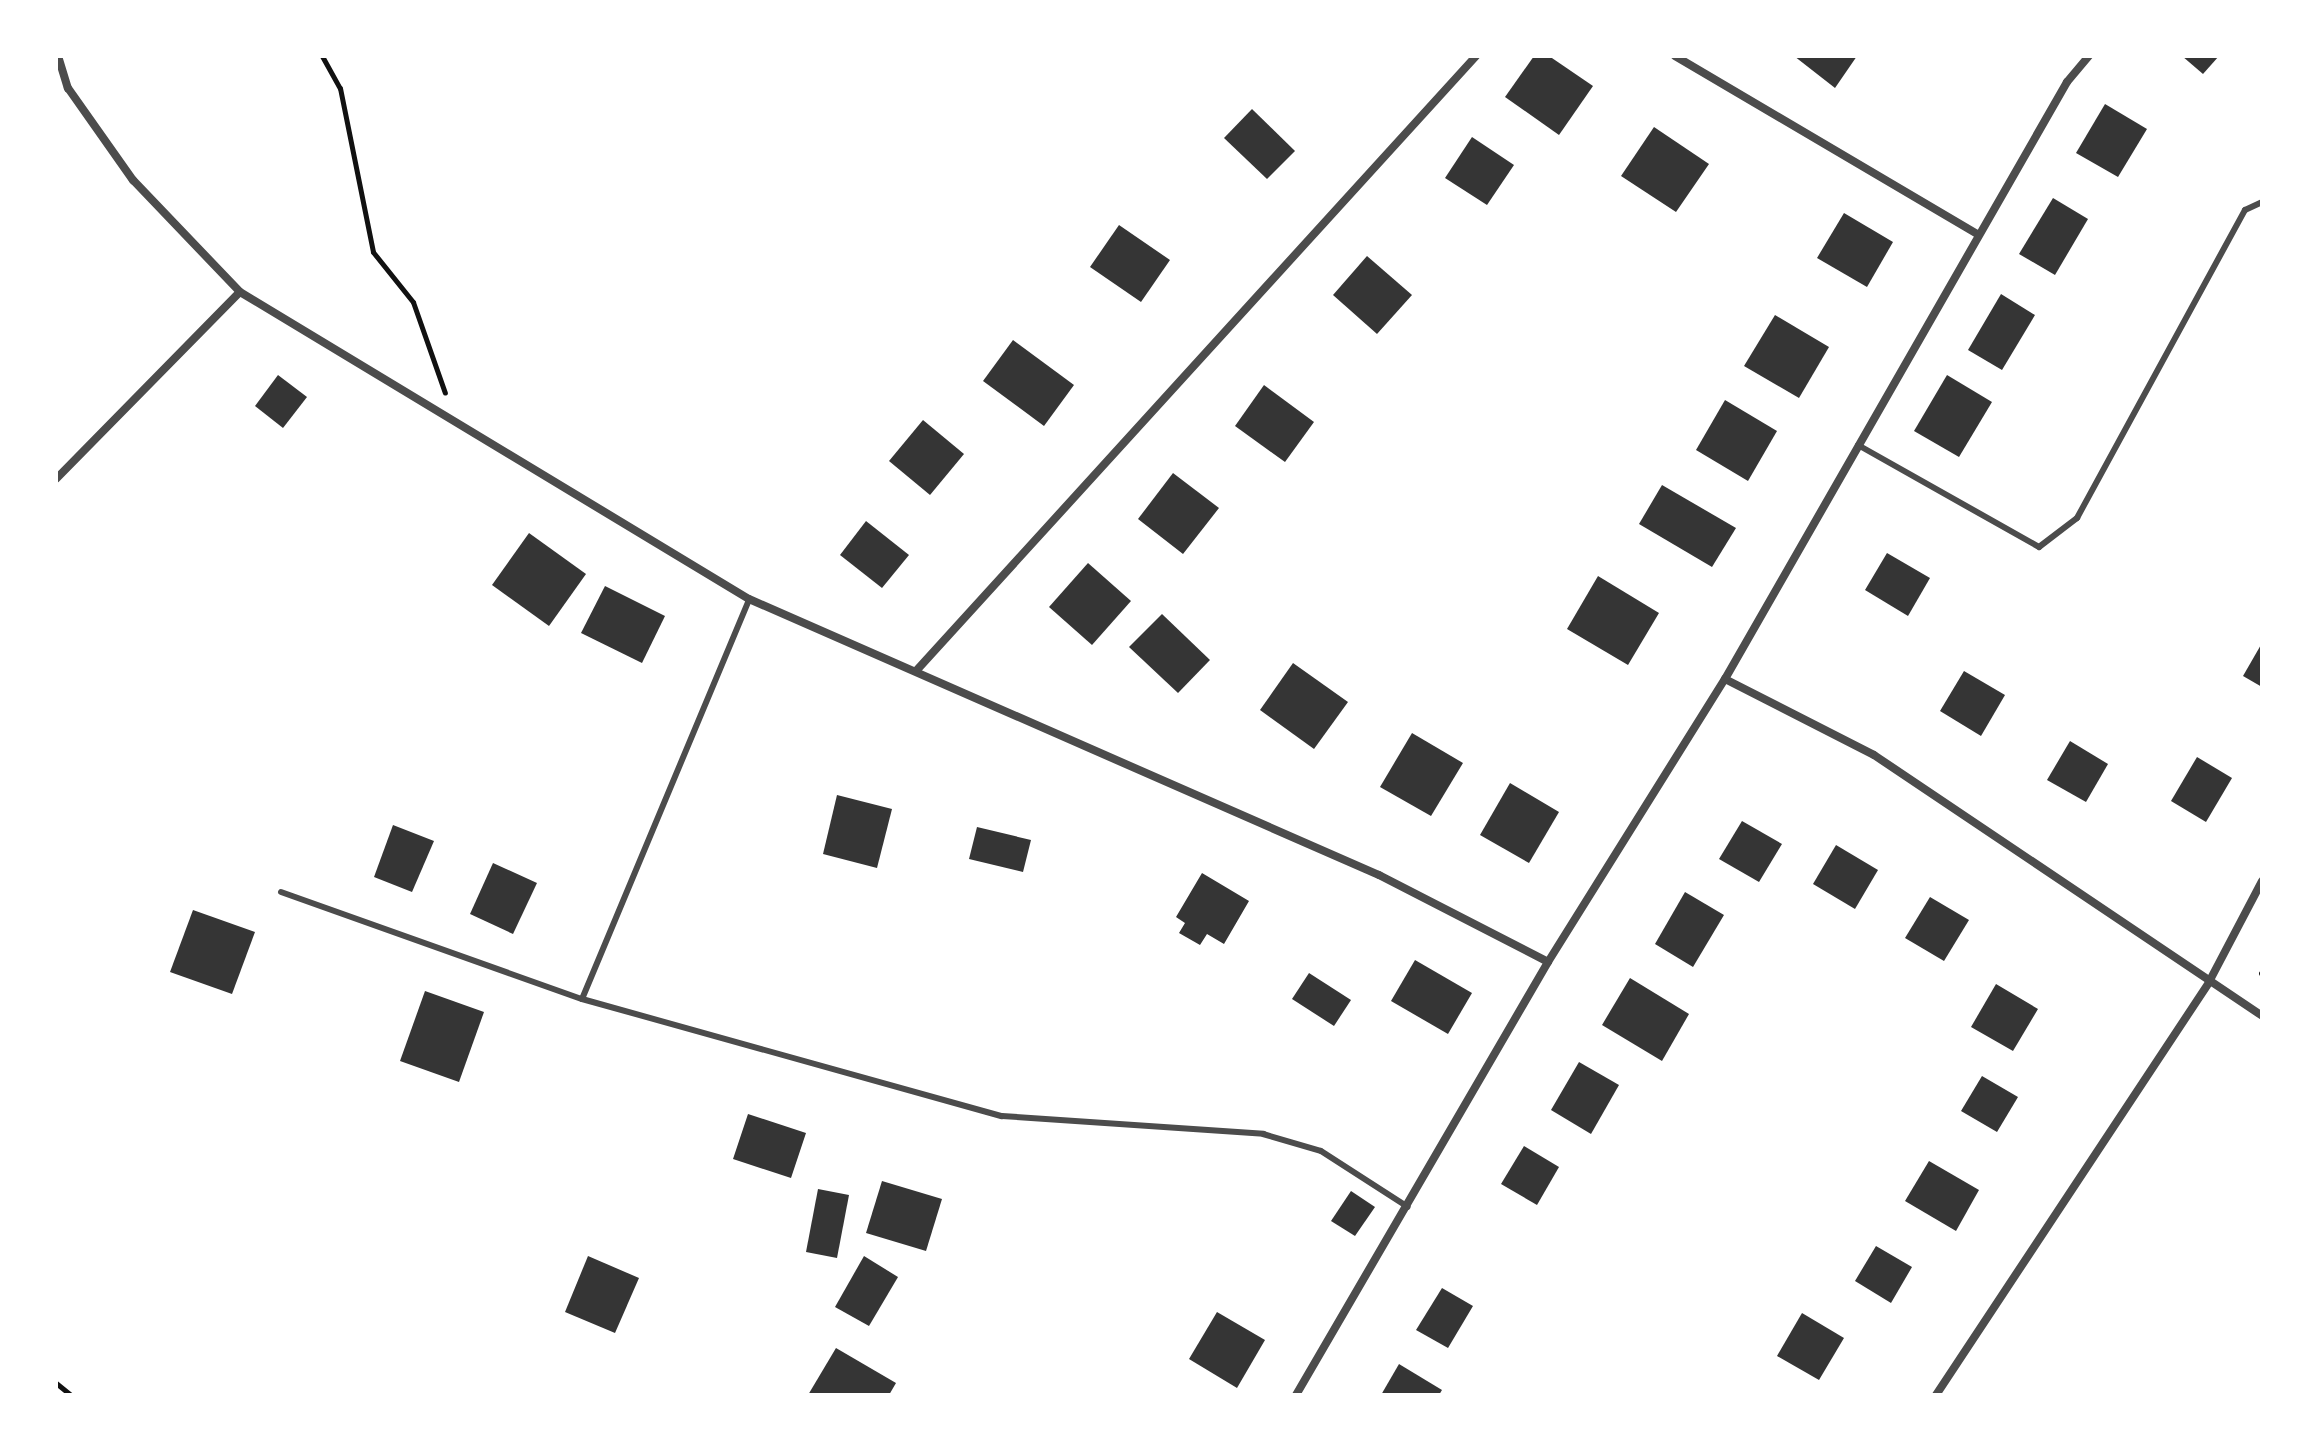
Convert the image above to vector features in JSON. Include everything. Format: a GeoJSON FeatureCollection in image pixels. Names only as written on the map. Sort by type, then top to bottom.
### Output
{"type":"FeatureCollection","features":[{"type":"Feature","properties":{"kind":"street"},"geometry":{"type":"LineString","coordinates":[[58,56],[68,88],[133,180],[240,292],[453,417],[749,599],[1379,875],[1548,962]]}},
{"type":"Feature","properties":{"kind":"street"},"geometry":{"type":"LineString","coordinates":[[916,671],[1476,56]]}},
{"type":"Feature","properties":{"kind":"street"},"geometry":{"type":"LineString","coordinates":[[1675,56],[1977,234]]}},
{"type":"Feature","properties":{"kind":"street"},"geometry":{"type":"LineString","coordinates":[[1296,1395],[1548,962],[1725,679],[1977,234],[2067,82],[2089,56]]}},
{"type":"Feature","properties":{"kind":"street"},"geometry":{"type":"LineString","coordinates":[[56,479],[240,292]]}},
{"type":"Feature","properties":{"kind":"street"},"geometry":{"type":"LineString","coordinates":[[1725,679],[1874,755],[2262,1016]]}},
{"type":"Feature","properties":{"kind":"street"},"geometry":{"type":"LineString","coordinates":[[1936,1395],[2209,982],[2262,881]]}},
{"type":"Feature","properties":{"kind":"lane"},"geometry":{"type":"LineString","coordinates":[[1858,445],[2039,547],[2077,518],[2245,210],[2262,202]]}},
{"type":"Feature","properties":{"kind":"lane"},"geometry":{"type":"LineString","coordinates":[[582,999],[749,599]]}},
{"type":"Feature","properties":{"kind":"lane"},"geometry":{"type":"LineString","coordinates":[[281,892],[582,999],[1002,1116],[1263,1134],[1321,1151],[1408,1207]]}},
{"type":"Feature","properties":{"kind":"path"},"geometry":{"type":"LineString","coordinates":[[322,56],[340,88],[373,252],[413,302],[453,417]]}},
{"type":"Feature","properties":{"kind":"path"},"geometry":{"type":"LineString","coordinates":[[56,1383],[71,1395]]}},
{"type":"Feature","properties":{"kind":"building"},"geometry":{"type":"Polygon","coordinates":[[[1534,56],[1549,56],[1593,86],[1559,135],[1505,97],[1534,56]]]}},
{"type":"Feature","properties":{"kind":"building"},"geometry":{"type":"Polygon","coordinates":[[[1794,56],[1857,56],[1835,88],[1794,56]]]}},
{"type":"Feature","properties":{"kind":"building"},"geometry":{"type":"Polygon","coordinates":[[[2182,56],[2219,56],[2203,74],[2182,56]]]}},
{"type":"Feature","properties":{"kind":"building"},"geometry":{"type":"Polygon","coordinates":[[[2105,104],[2147,129],[2118,177],[2076,153],[2105,104]]]}},
{"type":"Feature","properties":{"kind":"building"},"geometry":{"type":"Polygon","coordinates":[[[1252,109],[1295,151],[1267,179],[1224,138],[1252,109]]]}},
{"type":"Feature","properties":{"kind":"building"},"geometry":{"type":"Polygon","coordinates":[[[1654,127],[1709,164],[1676,212],[1621,176],[1654,127]]]}},
{"type":"Feature","properties":{"kind":"building"},"geometry":{"type":"Polygon","coordinates":[[[1472,137],[1514,165],[1487,205],[1445,178],[1472,137]]]}},
{"type":"Feature","properties":{"kind":"building"},"geometry":{"type":"Polygon","coordinates":[[[2053,198],[2088,219],[2055,275],[2019,254],[2053,198]]]}},
{"type":"Feature","properties":{"kind":"building"},"geometry":{"type":"Polygon","coordinates":[[[1844,213],[1893,242],[1867,287],[1817,258],[1844,213]]]}},
{"type":"Feature","properties":{"kind":"building"},"geometry":{"type":"Polygon","coordinates":[[[1119,225],[1170,260],[1141,302],[1090,267],[1119,225]]]}},
{"type":"Feature","properties":{"kind":"building"},"geometry":{"type":"Polygon","coordinates":[[[1367,256],[1412,295],[1377,334],[1333,295],[1367,256]]]}},
{"type":"Feature","properties":{"kind":"building"},"geometry":{"type":"Polygon","coordinates":[[[2001,294],[2035,315],[2002,370],[1968,350],[2001,294]]]}},
{"type":"Feature","properties":{"kind":"building"},"geometry":{"type":"Polygon","coordinates":[[[1775,315],[1829,347],[1799,398],[1744,366],[1775,315]]]}},
{"type":"Feature","properties":{"kind":"building"},"geometry":{"type":"Polygon","coordinates":[[[1013,340],[1074,385],[1044,426],[983,381],[1013,340]]]}},
{"type":"Feature","properties":{"kind":"building"},"geometry":{"type":"Polygon","coordinates":[[[278,375],[307,397],[283,428],[255,406],[278,375]]]}},
{"type":"Feature","properties":{"kind":"building"},"geometry":{"type":"Polygon","coordinates":[[[1947,375],[1992,402],[1959,457],[1914,431],[1947,375]]]}},
{"type":"Feature","properties":{"kind":"building"},"geometry":{"type":"Polygon","coordinates":[[[1264,385],[1314,422],[1285,462],[1235,426],[1264,385]]]}},
{"type":"Feature","properties":{"kind":"building"},"geometry":{"type":"Polygon","coordinates":[[[1725,400],[1777,431],[1748,481],[1696,450],[1725,400]]]}},
{"type":"Feature","properties":{"kind":"building"},"geometry":{"type":"Polygon","coordinates":[[[923,420],[964,454],[930,495],[889,461],[923,420]]]}},
{"type":"Feature","properties":{"kind":"building"},"geometry":{"type":"Polygon","coordinates":[[[1173,473],[1219,508],[1183,554],[1138,519],[1173,473]]]}},
{"type":"Feature","properties":{"kind":"building"},"geometry":{"type":"Polygon","coordinates":[[[1662,485],[1736,528],[1712,567],[1639,524],[1662,485]]]}},
{"type":"Feature","properties":{"kind":"building"},"geometry":{"type":"Polygon","coordinates":[[[866,521],[909,555],[882,588],[840,555],[866,521]]]}},
{"type":"Feature","properties":{"kind":"building"},"geometry":{"type":"Polygon","coordinates":[[[529,533],[586,574],[549,626],[492,585],[529,533]]]}},
{"type":"Feature","properties":{"kind":"building"},"geometry":{"type":"Polygon","coordinates":[[[1887,553],[1930,578],[1908,616],[1865,590],[1887,553]]]}},
{"type":"Feature","properties":{"kind":"building"},"geometry":{"type":"Polygon","coordinates":[[[1088,563],[1131,601],[1092,645],[1049,607],[1088,563]]]}},
{"type":"Feature","properties":{"kind":"building"},"geometry":{"type":"Polygon","coordinates":[[[1598,576],[1659,613],[1628,665],[1567,629],[1598,576]]]}},
{"type":"Feature","properties":{"kind":"building"},"geometry":{"type":"Polygon","coordinates":[[[605,586],[665,616],[642,663],[581,633],[605,586]]]}},
{"type":"Feature","properties":{"kind":"building"},"geometry":{"type":"Polygon","coordinates":[[[1162,614],[1210,660],[1178,693],[1129,647],[1162,614]]]}},
{"type":"Feature","properties":{"kind":"building"},"geometry":{"type":"Polygon","coordinates":[[[2262,643],[2262,687],[2243,676],[2262,643]]]}},
{"type":"Feature","properties":{"kind":"building"},"geometry":{"type":"Polygon","coordinates":[[[1293,663],[1348,702],[1314,749],[1260,710],[1293,663]]]}},
{"type":"Feature","properties":{"kind":"building"},"geometry":{"type":"Polygon","coordinates":[[[1964,671],[2005,695],[1981,736],[1940,711],[1964,671]]]}},
{"type":"Feature","properties":{"kind":"building"},"geometry":{"type":"Polygon","coordinates":[[[1412,733],[1463,763],[1431,816],[1380,787],[1412,733]]]}},
{"type":"Feature","properties":{"kind":"building"},"geometry":{"type":"Polygon","coordinates":[[[2070,741],[2108,764],[2086,802],[2047,780],[2070,741]]]}},
{"type":"Feature","properties":{"kind":"building"},"geometry":{"type":"Polygon","coordinates":[[[2197,757],[2232,778],[2206,822],[2171,801],[2197,757]]]}},
{"type":"Feature","properties":{"kind":"building"},"geometry":{"type":"Polygon","coordinates":[[[1510,783],[1559,812],[1529,863],[1480,835],[1510,783]]]}},
{"type":"Feature","properties":{"kind":"building"},"geometry":{"type":"Polygon","coordinates":[[[837,795],[892,809],[877,868],[823,854],[837,795]]]}},
{"type":"Feature","properties":{"kind":"building"},"geometry":{"type":"Polygon","coordinates":[[[1742,821],[1782,844],[1759,882],[1719,859],[1742,821]]]}},
{"type":"Feature","properties":{"kind":"building"},"geometry":{"type":"Polygon","coordinates":[[[393,825],[434,841],[412,892],[374,877],[393,825]]]}},
{"type":"Feature","properties":{"kind":"building"},"geometry":{"type":"Polygon","coordinates":[[[977,827],[1031,840],[1023,872],[969,859],[977,827]]]}},
{"type":"Feature","properties":{"kind":"building"},"geometry":{"type":"Polygon","coordinates":[[[1836,845],[1878,870],[1855,909],[1813,884],[1836,845]]]}},
{"type":"Feature","properties":{"kind":"building"},"geometry":{"type":"Polygon","coordinates":[[[493,863],[537,883],[513,934],[470,914],[493,863]]]}},
{"type":"Feature","properties":{"kind":"building"},"geometry":{"type":"Polygon","coordinates":[[[1202,873],[1249,901],[1224,944],[1207,934],[1200,945],[1179,933],[1185,923],[1176,917],[1202,873]]]}},
{"type":"Feature","properties":{"kind":"building"},"geometry":{"type":"Polygon","coordinates":[[[1685,892],[1724,915],[1693,967],[1655,944],[1685,892]]]}},
{"type":"Feature","properties":{"kind":"building"},"geometry":{"type":"Polygon","coordinates":[[[1930,897],[1969,920],[1944,961],[1905,938],[1930,897]]]}},
{"type":"Feature","properties":{"kind":"building"},"geometry":{"type":"Polygon","coordinates":[[[193,910],[255,932],[232,994],[170,972],[193,910]]]}},
{"type":"Feature","properties":{"kind":"building"},"geometry":{"type":"Polygon","coordinates":[[[1415,960],[1472,993],[1448,1034],[1391,1001],[1415,960]]]}},
{"type":"Feature","properties":{"kind":"building"},"geometry":{"type":"Polygon","coordinates":[[[1309,973],[1351,1000],[1334,1026],[1292,999],[1309,973]]]}},
{"type":"Feature","properties":{"kind":"building"},"geometry":{"type":"Polygon","coordinates":[[[1630,978],[1689,1014],[1662,1061],[1602,1025],[1630,978]]]}},
{"type":"Feature","properties":{"kind":"building"},"geometry":{"type":"Polygon","coordinates":[[[1996,984],[2038,1009],[2013,1051],[1971,1027],[1996,984]]]}},
{"type":"Feature","properties":{"kind":"building"},"geometry":{"type":"Polygon","coordinates":[[[425,991],[484,1012],[459,1082],[400,1061],[425,991]]]}},
{"type":"Feature","properties":{"kind":"building"},"geometry":{"type":"Polygon","coordinates":[[[1579,1062],[1619,1085],[1591,1134],[1551,1110],[1579,1062]]]}},
{"type":"Feature","properties":{"kind":"building"},"geometry":{"type":"Polygon","coordinates":[[[1982,1076],[2018,1097],[1997,1132],[1961,1111],[1982,1076]]]}},
{"type":"Feature","properties":{"kind":"building"},"geometry":{"type":"Polygon","coordinates":[[[748,1114],[806,1133],[791,1178],[733,1159],[748,1114]]]}},
{"type":"Feature","properties":{"kind":"building"},"geometry":{"type":"Polygon","coordinates":[[[1524,1146],[1559,1167],[1537,1205],[1501,1184],[1524,1146]]]}},
{"type":"Feature","properties":{"kind":"building"},"geometry":{"type":"Polygon","coordinates":[[[1929,1161],[1979,1190],[1956,1231],[1905,1201],[1929,1161]]]}},
{"type":"Feature","properties":{"kind":"building"},"geometry":{"type":"Polygon","coordinates":[[[882,1181],[942,1199],[926,1251],[866,1233],[882,1181]]]}},
{"type":"Feature","properties":{"kind":"building"},"geometry":{"type":"Polygon","coordinates":[[[818,1189],[849,1195],[837,1258],[806,1252],[818,1189]]]}},
{"type":"Feature","properties":{"kind":"building"},"geometry":{"type":"Polygon","coordinates":[[[1351,1191],[1375,1207],[1355,1236],[1331,1221],[1351,1191]]]}},
{"type":"Feature","properties":{"kind":"building"},"geometry":{"type":"Polygon","coordinates":[[[1876,1246],[1912,1267],[1891,1303],[1855,1281],[1876,1246]]]}},
{"type":"Feature","properties":{"kind":"building"},"geometry":{"type":"Polygon","coordinates":[[[588,1256],[639,1278],[615,1333],[565,1312],[588,1256]]]}},
{"type":"Feature","properties":{"kind":"building"},"geometry":{"type":"Polygon","coordinates":[[[864,1256],[898,1277],[869,1326],[835,1307],[864,1256]]]}},
{"type":"Feature","properties":{"kind":"building"},"geometry":{"type":"Polygon","coordinates":[[[1442,1288],[1473,1306],[1448,1348],[1416,1330],[1442,1288]]]}},
{"type":"Feature","properties":{"kind":"building"},"geometry":{"type":"Polygon","coordinates":[[[1217,1312],[1265,1340],[1237,1388],[1189,1359],[1217,1312]]]}},
{"type":"Feature","properties":{"kind":"building"},"geometry":{"type":"Polygon","coordinates":[[[1802,1313],[1844,1338],[1819,1380],[1777,1356],[1802,1313]]]}},
{"type":"Feature","properties":{"kind":"building"},"geometry":{"type":"Polygon","coordinates":[[[836,1348],[896,1383],[889,1395],[808,1395],[836,1348]]]}},
{"type":"Feature","properties":{"kind":"building"},"geometry":{"type":"Polygon","coordinates":[[[1399,1364],[1442,1390],[1439,1395],[1381,1395],[1399,1364]]]}}]}
